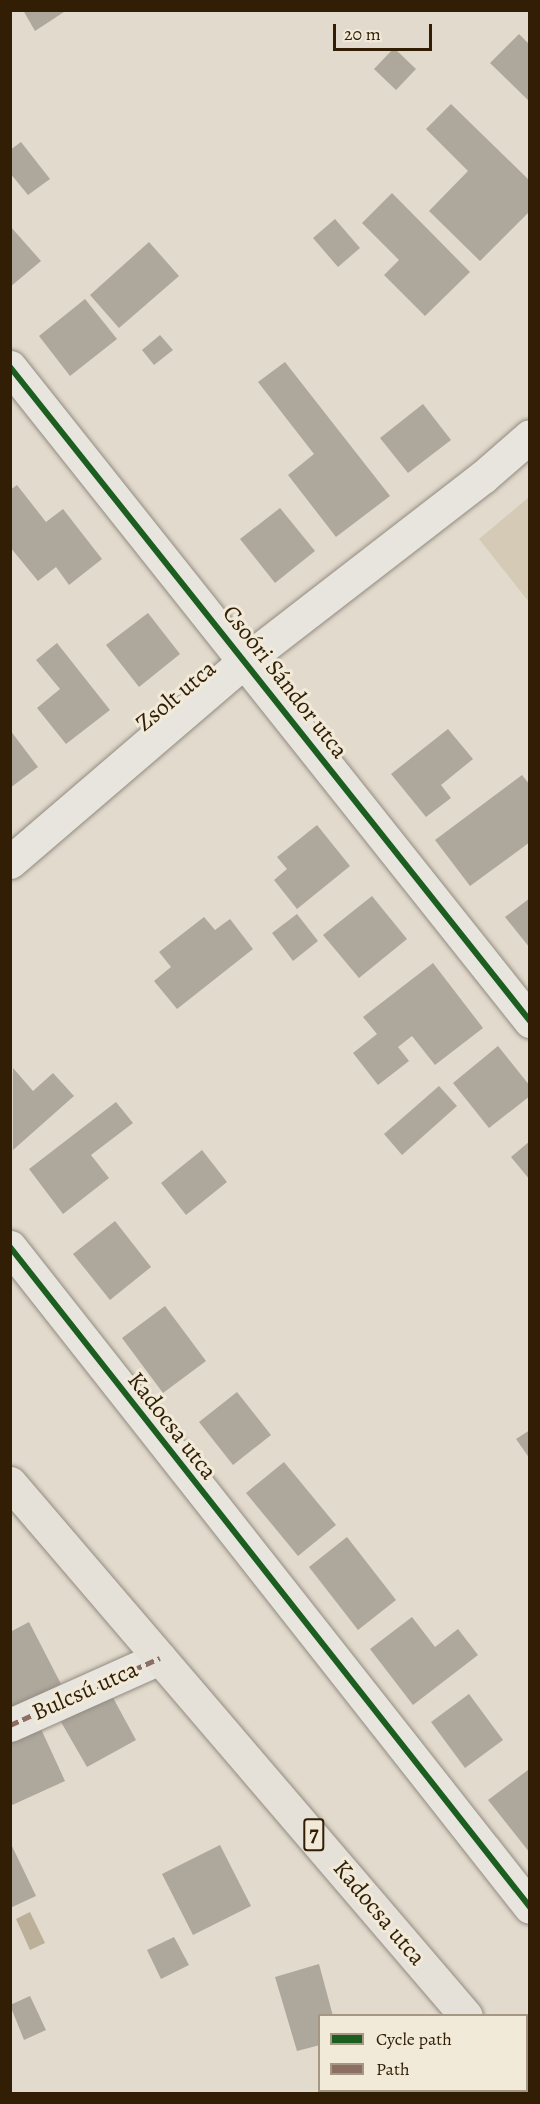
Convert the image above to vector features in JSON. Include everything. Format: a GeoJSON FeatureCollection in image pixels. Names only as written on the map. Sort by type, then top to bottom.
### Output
{"type":"FeatureCollection","features":[{"type":"Feature","properties":{"kind":"main road","name":"Kadocsa utca"},"geometry":{"type":"LineString","coordinates":[[10,1483],[464,2014]]}},
{"type":"Feature","properties":{"kind":"street","name":"Csoóri Sándor utca"},"geometry":{"type":"LineString","coordinates":[[10,367],[246,660],[530,1021]]}},
{"type":"Feature","properties":{"kind":"street","name":"Zsolt utca"},"geometry":{"type":"LineString","coordinates":[[10,862],[246,660],[483,477],[530,436]]}},
{"type":"Feature","properties":{"kind":"street","name":"Kadocsa utca"},"geometry":{"type":"LineString","coordinates":[[10,1247],[530,1908]]}},
{"type":"Feature","properties":{"kind":"street","name":"Bulcsú utca"},"geometry":{"type":"LineString","coordinates":[[10,1725],[160,1658]]}},
{"type":"Feature","properties":{"kind":"shaded area"},"geometry":{"type":"Polygon","coordinates":[[[529,497],[529,602],[479,539],[529,497]]]}},
{"type":"Feature","properties":{"kind":"shaded area"},"geometry":{"type":"Polygon","coordinates":[[[30,1912],[45,1943],[30,1950],[16,1919],[30,1912]]]}},
{"type":"Feature","properties":{"kind":"building"},"geometry":{"type":"Polygon","coordinates":[[[23,10],[67,10],[35,31],[23,10]]]}},
{"type":"Feature","properties":{"kind":"building"},"geometry":{"type":"Polygon","coordinates":[[[519,34],[530,45],[530,102],[490,63],[519,34]]]}},
{"type":"Feature","properties":{"kind":"building"},"geometry":{"type":"Polygon","coordinates":[[[394,48],[416,69],[396,90],[374,69],[394,48]]]}},
{"type":"Feature","properties":{"kind":"building"},"geometry":{"type":"Polygon","coordinates":[[[451,104],[530,181],[530,211],[480,261],[429,211],[468,171],[426,129],[451,104]]]}},
{"type":"Feature","properties":{"kind":"building"},"geometry":{"type":"Polygon","coordinates":[[[21,142],[50,179],[28,195],[10,173],[10,150],[21,142]]]}},
{"type":"Feature","properties":{"kind":"building"},"geometry":{"type":"Polygon","coordinates":[[[392,193],[470,272],[425,316],[384,275],[399,260],[362,223],[392,193]]]}},
{"type":"Feature","properties":{"kind":"building"},"geometry":{"type":"Polygon","coordinates":[[[335,219],[360,248],[338,267],[313,238],[335,219]]]}},
{"type":"Feature","properties":{"kind":"building"},"geometry":{"type":"Polygon","coordinates":[[[10,226],[41,261],[10,287],[10,226]]]}},
{"type":"Feature","properties":{"kind":"building"},"geometry":{"type":"Polygon","coordinates":[[[149,242],[179,276],[119,328],[90,295],[149,242]]]}},
{"type":"Feature","properties":{"kind":"building"},"geometry":{"type":"Polygon","coordinates":[[[85,299],[117,339],[70,376],[39,336],[85,299]]]}},
{"type":"Feature","properties":{"kind":"building"},"geometry":{"type":"Polygon","coordinates":[[[160,335],[173,350],[154,365],[142,350],[160,335]]]}},
{"type":"Feature","properties":{"kind":"building"},"geometry":{"type":"Polygon","coordinates":[[[285,362],[390,496],[336,537],[288,475],[314,454],[258,382],[285,362]]]}},
{"type":"Feature","properties":{"kind":"building"},"geometry":{"type":"Polygon","coordinates":[[[423,404],[451,440],[408,473],[380,438],[423,404]]]}},
{"type":"Feature","properties":{"kind":"building"},"geometry":{"type":"Polygon","coordinates":[[[17,485],[46,522],[63,509],[102,559],[69,585],[56,567],[38,581],[10,547],[10,490],[17,485]]]}},
{"type":"Feature","properties":{"kind":"building"},"geometry":{"type":"Polygon","coordinates":[[[280,508],[315,551],[275,583],[240,539],[280,508]]]}},
{"type":"Feature","properties":{"kind":"building"},"geometry":{"type":"Polygon","coordinates":[[[148,613],[180,654],[139,687],[106,645],[148,613]]]}},
{"type":"Feature","properties":{"kind":"building"},"geometry":{"type":"Polygon","coordinates":[[[57,643],[110,710],[66,744],[37,708],[60,689],[36,660],[57,643]]]}},
{"type":"Feature","properties":{"kind":"building"},"geometry":{"type":"Polygon","coordinates":[[[448,729],[473,759],[441,785],[451,798],[426,817],[391,774],[448,729]]]}},
{"type":"Feature","properties":{"kind":"building"},"geometry":{"type":"Polygon","coordinates":[[[10,730],[38,767],[10,788],[10,730]]]}},
{"type":"Feature","properties":{"kind":"building"},"geometry":{"type":"Polygon","coordinates":[[[522,775],[530,785],[530,842],[470,886],[435,840],[522,775]]]}},
{"type":"Feature","properties":{"kind":"building"},"geometry":{"type":"Polygon","coordinates":[[[317,825],[350,866],[297,909],[274,880],[287,869],[277,857],[317,825]]]}},
{"type":"Feature","properties":{"kind":"building"},"geometry":{"type":"Polygon","coordinates":[[[372,896],[407,939],[359,978],[323,935],[372,896]]]}},
{"type":"Feature","properties":{"kind":"building"},"geometry":{"type":"Polygon","coordinates":[[[530,898],[530,948],[505,917],[530,898]]]}},
{"type":"Feature","properties":{"kind":"building"},"geometry":{"type":"Polygon","coordinates":[[[297,914],[318,941],[293,961],[272,933],[297,914]]]}},
{"type":"Feature","properties":{"kind":"building"},"geometry":{"type":"Polygon","coordinates":[[[204,917],[215,930],[230,919],[253,949],[177,1009],[154,981],[171,967],[159,952],[204,917]]]}},
{"type":"Feature","properties":{"kind":"building"},"geometry":{"type":"Polygon","coordinates":[[[433,963],[483,1028],[435,1065],[412,1036],[398,1047],[409,1061],[378,1085],[353,1053],[377,1034],[363,1017],[433,963]]]}},
{"type":"Feature","properties":{"kind":"building"},"geometry":{"type":"Polygon","coordinates":[[[498,1046],[530,1086],[530,1096],[489,1128],[453,1083],[498,1046]]]}},
{"type":"Feature","properties":{"kind":"building"},"geometry":{"type":"Polygon","coordinates":[[[13,1068],[33,1091],[53,1073],[74,1096],[13,1150],[13,1068]]]}},
{"type":"Feature","properties":{"kind":"building"},"geometry":{"type":"Polygon","coordinates":[[[439,1086],[457,1106],[402,1155],[384,1134],[439,1086]]]}},
{"type":"Feature","properties":{"kind":"building"},"geometry":{"type":"Polygon","coordinates":[[[116,1102],[133,1123],[91,1155],[109,1178],[63,1214],[29,1169],[116,1102]]]}},
{"type":"Feature","properties":{"kind":"building"},"geometry":{"type":"Polygon","coordinates":[[[530,1141],[530,1180],[511,1157],[530,1141]]]}},
{"type":"Feature","properties":{"kind":"building"},"geometry":{"type":"Polygon","coordinates":[[[202,1150],[227,1182],[186,1215],[161,1183],[202,1150]]]}},
{"type":"Feature","properties":{"kind":"building"},"geometry":{"type":"Polygon","coordinates":[[[115,1221],[151,1267],[110,1300],[73,1254],[115,1221]]]}},
{"type":"Feature","properties":{"kind":"building"},"geometry":{"type":"Polygon","coordinates":[[[165,1306],[206,1361],[163,1393],[122,1338],[165,1306]]]}},
{"type":"Feature","properties":{"kind":"building"},"geometry":{"type":"Polygon","coordinates":[[[237,1392],[271,1435],[233,1465],[199,1422],[237,1392]]]}},
{"type":"Feature","properties":{"kind":"building"},"geometry":{"type":"Polygon","coordinates":[[[530,1430],[530,1459],[516,1439],[530,1430]]]}},
{"type":"Feature","properties":{"kind":"building"},"geometry":{"type":"Polygon","coordinates":[[[284,1462],[336,1525],[298,1556],[246,1493],[284,1462]]]}},
{"type":"Feature","properties":{"kind":"building"},"geometry":{"type":"Polygon","coordinates":[[[347,1537],[396,1600],[358,1630],[309,1567],[347,1537]]]}},
{"type":"Feature","properties":{"kind":"building"},"geometry":{"type":"Polygon","coordinates":[[[412,1617],[435,1647],[458,1629],[478,1655],[413,1705],[370,1649],[412,1617]]]}},
{"type":"Feature","properties":{"kind":"building"},"geometry":{"type":"Polygon","coordinates":[[[29,1622],[61,1684],[10,1710],[10,1632],[29,1622]]]}},
{"type":"Feature","properties":{"kind":"building"},"geometry":{"type":"Polygon","coordinates":[[[111,1694],[136,1740],[87,1767],[61,1722],[111,1694]]]}},
{"type":"Feature","properties":{"kind":"building"},"geometry":{"type":"Polygon","coordinates":[[[469,1694],[503,1740],[465,1768],[431,1722],[469,1694]]]}},
{"type":"Feature","properties":{"kind":"building"},"geometry":{"type":"Polygon","coordinates":[[[41,1729],[65,1781],[10,1806],[10,1743],[41,1729]]]}},
{"type":"Feature","properties":{"kind":"building"},"geometry":{"type":"Polygon","coordinates":[[[528,1770],[530,1772],[530,1853],[488,1800],[528,1770]]]}},
{"type":"Feature","properties":{"kind":"building"},"geometry":{"type":"Polygon","coordinates":[[[10,1842],[36,1896],[10,1908],[10,1842]]]}},
{"type":"Feature","properties":{"kind":"building"},"geometry":{"type":"Polygon","coordinates":[[[220,1845],[251,1906],[193,1935],[162,1874],[220,1845]]]}},
{"type":"Feature","properties":{"kind":"building"},"geometry":{"type":"Polygon","coordinates":[[[174,1937],[189,1965],[161,1979],[147,1950],[174,1937]]]}},
{"type":"Feature","properties":{"kind":"building"},"geometry":{"type":"Polygon","coordinates":[[[319,1964],[332,2014],[318,2014],[318,2046],[297,2051],[275,1977],[319,1964]]]}},
{"type":"Feature","properties":{"kind":"building"},"geometry":{"type":"Polygon","coordinates":[[[30,1996],[46,2030],[24,2040],[10,2005],[30,1996]]]}},
{"type":"Feature","properties":{"kind":"marked path"},"geometry":{"type":"LineString","coordinates":[[10,1725],[160,1658]]}},
{"type":"Feature","properties":{"kind":"cycle path"},"geometry":{"type":"LineString","coordinates":[[10,367],[530,1021]]}},
{"type":"Feature","properties":{"kind":"cycle path"},"geometry":{"type":"LineString","coordinates":[[10,1247],[530,1907]]}}]}
